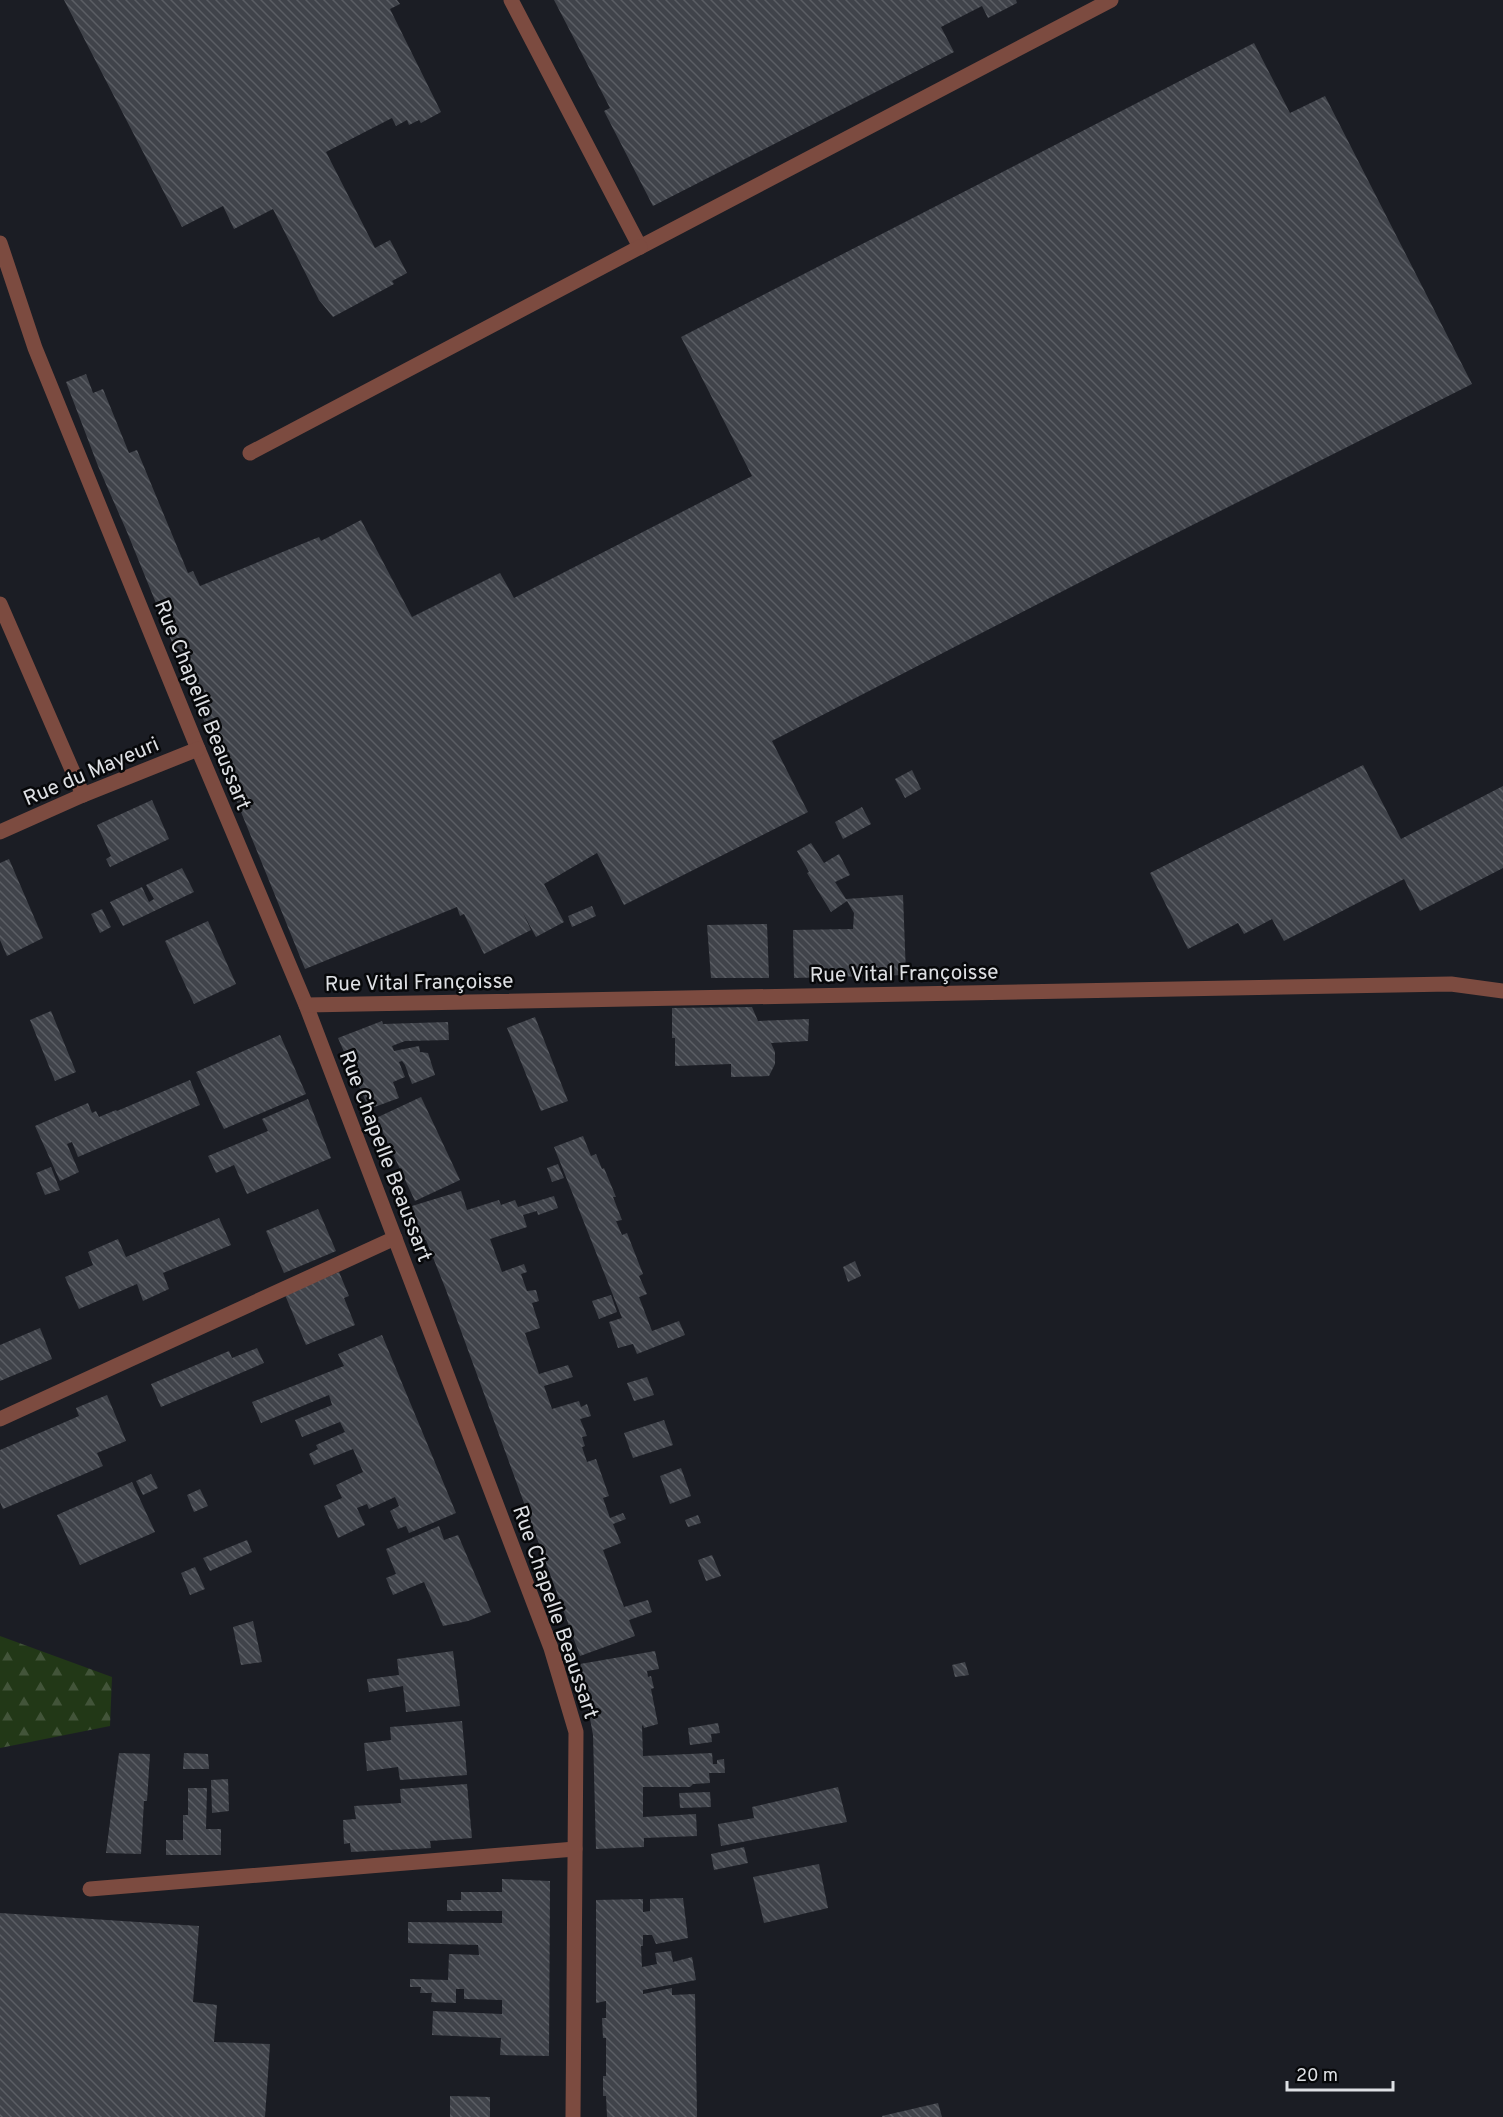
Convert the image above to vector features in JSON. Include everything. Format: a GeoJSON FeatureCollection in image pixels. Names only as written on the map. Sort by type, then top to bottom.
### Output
{"type":"FeatureCollection","features":[{"type":"Feature","properties":{"kind":"street"},"geometry":{"type":"LineString","coordinates":[[511,0],[640,247]]}},
{"type":"Feature","properties":{"kind":"street"},"geometry":{"type":"LineString","coordinates":[[250,453],[1111,0]]}},
{"type":"Feature","properties":{"kind":"street","name":"Rue Chapelle Beaussart"},"geometry":{"type":"LineString","coordinates":[[0,243],[35,348],[198,749],[306,1005],[551,1648],[576,1732],[573,2117]]}},
{"type":"Feature","properties":{"kind":"street"},"geometry":{"type":"LineString","coordinates":[[0,604],[83,795]]}},
{"type":"Feature","properties":{"kind":"street","name":"Rue du Mayeuri"},"geometry":{"type":"LineString","coordinates":[[0,832],[83,795],[198,749]]}},
{"type":"Feature","properties":{"kind":"street","name":"Rue Vital Françoisse"},"geometry":{"type":"LineString","coordinates":[[306,1005],[1451,984],[1503,991]]}},
{"type":"Feature","properties":{"kind":"street"},"geometry":{"type":"LineString","coordinates":[[0,1419],[395,1238]]}},
{"type":"Feature","properties":{"kind":"street"},"geometry":{"type":"LineString","coordinates":[[90,1889],[575,1849]]}},
{"type":"Feature","properties":{"kind":"green space"},"geometry":{"type":"Polygon","coordinates":[[[0,1636],[112,1677],[110,1726],[0,1748],[0,1636]]]}},
{"type":"Feature","properties":{"kind":"building"},"geometry":{"type":"Polygon","coordinates":[[[64,0],[397,0],[400,4],[390,9],[441,112],[421,123],[419,120],[409,125],[407,120],[396,126],[392,118],[326,152],[375,248],[390,240],[407,273],[392,281],[394,284],[333,317],[319,300],[273,209],[234,229],[223,206],[182,227],[64,0]]]}},
{"type":"Feature","properties":{"kind":"building"},"geometry":{"type":"Polygon","coordinates":[[[554,0],[1016,0],[1017,3],[988,18],[982,6],[941,27],[954,52],[653,206],[604,111],[610,108],[554,0]]]}},
{"type":"Feature","properties":{"kind":"building"},"geometry":{"type":"Polygon","coordinates":[[[1254,43],[1290,113],[1325,96],[1472,384],[772,741],[808,812],[624,905],[597,853],[544,884],[564,922],[536,937],[523,913],[531,930],[484,954],[464,914],[460,916],[457,907],[305,969],[98,466],[66,382],[86,374],[93,393],[103,389],[129,453],[137,450],[188,573],[193,571],[200,586],[319,537],[321,541],[361,520],[412,617],[500,573],[514,598],[752,476],[681,337],[1254,43]]]}},
{"type":"Feature","properties":{"kind":"building"},"geometry":{"type":"Polygon","coordinates":[[[1363,765],[1401,839],[1503,786],[1503,868],[1420,911],[1404,879],[1284,941],[1272,919],[1244,934],[1238,923],[1188,949],[1150,873],[1363,765]]]}},
{"type":"Feature","properties":{"kind":"building"},"geometry":{"type":"Polygon","coordinates":[[[912,770],[921,789],[905,798],[895,779],[912,770]]]}},
{"type":"Feature","properties":{"kind":"building"},"geometry":{"type":"Polygon","coordinates":[[[152,800],[169,839],[110,867],[106,859],[111,856],[97,825],[152,800]]]}},
{"type":"Feature","properties":{"kind":"building"},"geometry":{"type":"Polygon","coordinates":[[[862,807],[871,824],[843,839],[835,822],[862,807]]]}},
{"type":"Feature","properties":{"kind":"building"},"geometry":{"type":"Polygon","coordinates":[[[811,843],[824,863],[839,854],[850,875],[835,882],[846,899],[903,895],[906,975],[794,978],[793,930],[853,929],[854,913],[847,901],[831,912],[807,873],[809,872],[797,851],[811,843]]]}},
{"type":"Feature","properties":{"kind":"building"},"geometry":{"type":"Polygon","coordinates":[[[9,859],[43,938],[7,956],[0,940],[0,863],[9,859]]]}},
{"type":"Feature","properties":{"kind":"building"},"geometry":{"type":"Polygon","coordinates":[[[182,868],[194,892],[123,926],[110,902],[142,887],[149,902],[154,899],[146,885],[182,868]]]}},
{"type":"Feature","properties":{"kind":"building"},"geometry":{"type":"Polygon","coordinates":[[[592,906],[596,916],[572,927],[568,916],[592,906]]]}},
{"type":"Feature","properties":{"kind":"building"},"geometry":{"type":"Polygon","coordinates":[[[102,909],[111,927],[100,933],[91,914],[102,909]]]}},
{"type":"Feature","properties":{"kind":"building"},"geometry":{"type":"Polygon","coordinates":[[[208,921],[236,984],[194,1004],[165,941],[208,921]]]}},
{"type":"Feature","properties":{"kind":"building"},"geometry":{"type":"Polygon","coordinates":[[[767,924],[769,978],[711,978],[707,925],[767,924]]]}},
{"type":"Feature","properties":{"kind":"building"},"geometry":{"type":"Polygon","coordinates":[[[752,1007],[758,1021],[809,1019],[808,1041],[771,1043],[775,1052],[775,1064],[769,1076],[731,1077],[731,1064],[675,1066],[672,1008],[752,1007]]]}},
{"type":"Feature","properties":{"kind":"building"},"geometry":{"type":"Polygon","coordinates":[[[51,1011],[76,1072],[55,1081],[30,1020],[51,1011]]]}},
{"type":"Feature","properties":{"kind":"building"},"geometry":{"type":"Polygon","coordinates":[[[535,1017],[568,1101],[541,1111],[507,1028],[535,1017]]]}},
{"type":"Feature","properties":{"kind":"building"},"geometry":{"type":"Polygon","coordinates":[[[382,1021],[383,1024],[448,1022],[449,1040],[405,1041],[392,1046],[394,1051],[419,1046],[420,1052],[428,1053],[435,1075],[412,1084],[405,1065],[402,1061],[399,1062],[405,1077],[393,1082],[399,1098],[369,1109],[338,1038],[382,1021]]]}},
{"type":"Feature","properties":{"kind":"building"},"geometry":{"type":"Polygon","coordinates":[[[280,1035],[306,1094],[224,1129],[196,1072],[280,1035]]]}},
{"type":"Feature","properties":{"kind":"building"},"geometry":{"type":"Polygon","coordinates":[[[190,1080],[200,1105],[78,1157],[72,1142],[67,1144],[79,1172],[60,1181],[35,1126],[88,1103],[92,1113],[96,1111],[99,1117],[190,1080]]]}},
{"type":"Feature","properties":{"kind":"building"},"geometry":{"type":"Polygon","coordinates":[[[421,1097],[460,1180],[415,1201],[376,1118],[421,1097]]]}},
{"type":"Feature","properties":{"kind":"building"},"geometry":{"type":"Polygon","coordinates":[[[308,1099],[331,1158],[247,1194],[234,1165],[216,1173],[208,1156],[268,1131],[262,1119],[308,1099]]]}},
{"type":"Feature","properties":{"kind":"building"},"geometry":{"type":"Polygon","coordinates":[[[583,1136],[591,1156],[596,1154],[602,1169],[604,1168],[616,1197],[613,1197],[622,1220],[616,1221],[622,1235],[627,1233],[643,1274],[639,1276],[647,1294],[639,1297],[652,1331],[679,1321],[685,1335],[637,1354],[633,1344],[618,1348],[609,1322],[622,1318],[554,1147],[583,1136]]]}},
{"type":"Feature","properties":{"kind":"building"},"geometry":{"type":"Polygon","coordinates":[[[558,1164],[564,1178],[552,1182],[547,1168],[558,1164]]]}},
{"type":"Feature","properties":{"kind":"building"},"geometry":{"type":"Polygon","coordinates":[[[51,1167],[60,1190],[45,1195],[36,1173],[51,1167]]]}},
{"type":"Feature","properties":{"kind":"building"},"geometry":{"type":"Polygon","coordinates":[[[461,1191],[467,1210],[499,1200],[501,1205],[515,1200],[518,1207],[554,1196],[558,1208],[538,1215],[537,1211],[523,1215],[527,1227],[490,1239],[502,1272],[524,1264],[527,1272],[521,1274],[527,1291],[536,1290],[539,1301],[532,1303],[540,1328],[525,1333],[539,1374],[568,1365],[573,1377],[544,1386],[552,1409],[579,1401],[581,1407],[587,1404],[591,1416],[580,1419],[587,1436],[582,1437],[585,1446],[582,1447],[587,1462],[596,1459],[609,1496],[603,1498],[610,1518],[623,1513],[626,1519],[613,1524],[621,1543],[603,1550],[624,1607],[648,1600],[652,1612],[629,1620],[635,1636],[580,1656],[446,1290],[426,1240],[423,1240],[412,1206],[461,1191]]]}},
{"type":"Feature","properties":{"kind":"building"},"geometry":{"type":"Polygon","coordinates":[[[318,1209],[336,1251],[284,1273],[266,1231],[318,1209]]]}},
{"type":"Feature","properties":{"kind":"building"},"geometry":{"type":"Polygon","coordinates":[[[219,1218],[231,1245],[163,1273],[169,1289],[143,1301],[137,1284],[79,1309],[65,1277],[93,1265],[88,1252],[118,1239],[126,1257],[219,1218]]]}},
{"type":"Feature","properties":{"kind":"building"},"geometry":{"type":"Polygon","coordinates":[[[855,1261],[861,1276],[848,1282],[843,1267],[855,1261]]]}},
{"type":"Feature","properties":{"kind":"building"},"geometry":{"type":"Polygon","coordinates":[[[339,1272],[349,1296],[344,1298],[355,1325],[306,1345],[285,1295],[339,1272]]]}},
{"type":"Feature","properties":{"kind":"building"},"geometry":{"type":"Polygon","coordinates":[[[611,1295],[617,1312],[599,1319],[592,1301],[611,1295]]]}},
{"type":"Feature","properties":{"kind":"building"},"geometry":{"type":"Polygon","coordinates":[[[40,1328],[52,1359],[0,1381],[0,1345],[40,1328]]]}},
{"type":"Feature","properties":{"kind":"building"},"geometry":{"type":"Polygon","coordinates":[[[382,1335],[456,1513],[409,1533],[406,1526],[398,1529],[390,1511],[399,1506],[395,1497],[369,1509],[367,1504],[357,1508],[365,1525],[338,1538],[324,1506],[342,1498],[336,1485],[363,1472],[353,1449],[314,1465],[309,1454],[318,1449],[316,1445],[345,1432],[340,1422],[302,1437],[295,1420],[332,1405],[329,1395],[261,1423],[252,1402],[344,1366],[338,1354],[382,1335]]]}},
{"type":"Feature","properties":{"kind":"building"},"geometry":{"type":"Polygon","coordinates":[[[257,1348],[264,1363],[161,1407],[151,1384],[229,1351],[232,1358],[257,1348]]]}},
{"type":"Feature","properties":{"kind":"building"},"geometry":{"type":"Polygon","coordinates":[[[647,1377],[654,1395],[634,1401],[627,1383],[647,1377]]]}},
{"type":"Feature","properties":{"kind":"building"},"geometry":{"type":"Polygon","coordinates":[[[107,1395],[126,1441],[97,1453],[103,1466],[3,1509],[0,1502],[0,1450],[79,1416],[76,1408],[107,1395]]]}},
{"type":"Feature","properties":{"kind":"building"},"geometry":{"type":"Polygon","coordinates":[[[664,1420],[673,1445],[633,1458],[624,1433],[664,1420]]]}},
{"type":"Feature","properties":{"kind":"building"},"geometry":{"type":"Polygon","coordinates":[[[681,1468],[691,1496],[670,1504],[660,1476],[681,1468]]]}},
{"type":"Feature","properties":{"kind":"building"},"geometry":{"type":"Polygon","coordinates":[[[151,1474],[158,1488],[143,1495],[136,1481],[151,1474]]]}},
{"type":"Feature","properties":{"kind":"building"},"geometry":{"type":"Polygon","coordinates":[[[132,1482],[155,1532],[80,1565],[57,1515],[132,1482]]]}},
{"type":"Feature","properties":{"kind":"building"},"geometry":{"type":"Polygon","coordinates":[[[200,1489],[208,1506],[194,1512],[187,1495],[200,1489]]]}},
{"type":"Feature","properties":{"kind":"building"},"geometry":{"type":"Polygon","coordinates":[[[698,1515],[701,1523],[688,1527],[685,1520],[698,1515]]]}},
{"type":"Feature","properties":{"kind":"building"},"geometry":{"type":"Polygon","coordinates":[[[439,1526],[444,1540],[458,1535],[491,1612],[468,1621],[443,1626],[424,1582],[393,1595],[386,1578],[396,1574],[386,1549],[439,1526]]]}},
{"type":"Feature","properties":{"kind":"building"},"geometry":{"type":"Polygon","coordinates":[[[247,1540],[252,1552],[210,1571],[203,1558],[247,1540]]]}},
{"type":"Feature","properties":{"kind":"building"},"geometry":{"type":"Polygon","coordinates":[[[712,1555],[721,1576],[706,1581],[698,1560],[712,1555]]]}},
{"type":"Feature","properties":{"kind":"building"},"geometry":{"type":"Polygon","coordinates":[[[195,1567],[205,1589],[190,1595],[181,1573],[195,1567]]]}},
{"type":"Feature","properties":{"kind":"building"},"geometry":{"type":"Polygon","coordinates":[[[253,1621],[262,1662],[241,1665],[233,1627],[253,1621]]]}},
{"type":"Feature","properties":{"kind":"building"},"geometry":{"type":"Polygon","coordinates":[[[453,1651],[460,1706],[406,1712],[403,1686],[369,1692],[367,1679],[399,1675],[397,1659],[453,1651]]]}},
{"type":"Feature","properties":{"kind":"building"},"geometry":{"type":"Polygon","coordinates":[[[655,1651],[659,1669],[647,1671],[654,1688],[651,1689],[658,1724],[644,1728],[642,1726],[643,1756],[712,1753],[713,1764],[717,1764],[717,1760],[724,1759],[725,1773],[709,1773],[710,1783],[693,1784],[690,1787],[643,1787],[643,1817],[696,1814],[697,1836],[644,1838],[644,1847],[596,1849],[593,1735],[580,1664],[655,1651]]]}},
{"type":"Feature","properties":{"kind":"building"},"geometry":{"type":"Polygon","coordinates":[[[965,1662],[969,1675],[955,1677],[952,1665],[965,1662]]]}},
{"type":"Feature","properties":{"kind":"building"},"geometry":{"type":"Polygon","coordinates":[[[462,1721],[467,1775],[400,1780],[398,1767],[367,1771],[364,1743],[391,1740],[390,1727],[462,1721]]]}},
{"type":"Feature","properties":{"kind":"building"},"geometry":{"type":"Polygon","coordinates":[[[718,1723],[720,1733],[711,1734],[712,1742],[690,1745],[688,1728],[718,1723]]]}},
{"type":"Feature","properties":{"kind":"building"},"geometry":{"type":"Polygon","coordinates":[[[119,1753],[150,1754],[141,1854],[106,1853],[119,1753]]]}},
{"type":"Feature","properties":{"kind":"building"},"geometry":{"type":"Polygon","coordinates":[[[184,1753],[208,1754],[209,1769],[183,1769],[184,1753]]]}},
{"type":"Feature","properties":{"kind":"building"},"geometry":{"type":"Polygon","coordinates":[[[228,1779],[229,1811],[212,1813],[211,1780],[228,1779]]]}},
{"type":"Feature","properties":{"kind":"building"},"geometry":{"type":"Polygon","coordinates":[[[467,1784],[472,1838],[430,1841],[431,1848],[351,1852],[350,1843],[344,1844],[343,1820],[356,1819],[354,1806],[401,1803],[400,1789],[467,1784]]]}},
{"type":"Feature","properties":{"kind":"building"},"geometry":{"type":"Polygon","coordinates":[[[838,1787],[847,1822],[721,1846],[718,1824],[754,1818],[752,1807],[838,1787]]]}},
{"type":"Feature","properties":{"kind":"building"},"geometry":{"type":"Polygon","coordinates":[[[188,1788],[207,1788],[206,1829],[221,1829],[221,1855],[166,1855],[166,1840],[183,1840],[183,1815],[188,1815],[188,1788]]]}},
{"type":"Feature","properties":{"kind":"building"},"geometry":{"type":"Polygon","coordinates":[[[710,1792],[711,1807],[680,1808],[679,1793],[710,1792]]]}},
{"type":"Feature","properties":{"kind":"building"},"geometry":{"type":"Polygon","coordinates":[[[744,1847],[748,1863],[714,1870],[711,1854],[744,1847]]]}},
{"type":"Feature","properties":{"kind":"building"},"geometry":{"type":"Polygon","coordinates":[[[819,1864],[828,1908],[764,1923],[753,1877],[819,1864]]]}},
{"type":"Feature","properties":{"kind":"building"},"geometry":{"type":"Polygon","coordinates":[[[502,1879],[550,1881],[549,2056],[500,2055],[501,2038],[432,2035],[433,2011],[502,2014],[502,2000],[464,1999],[464,1989],[456,1989],[456,2003],[431,2002],[432,1993],[420,1993],[421,1987],[410,1987],[410,1979],[448,1980],[449,1954],[479,1955],[478,1945],[408,1943],[408,1922],[502,1923],[502,1911],[447,1911],[447,1900],[461,1900],[461,1892],[502,1892],[502,1879]]]}},
{"type":"Feature","properties":{"kind":"building"},"geometry":{"type":"Polygon","coordinates":[[[683,1898],[688,1938],[656,1944],[652,1935],[643,1935],[642,1967],[657,1964],[655,1953],[671,1951],[673,1962],[692,1957],[696,1980],[643,1990],[643,1994],[672,1988],[672,1995],[695,1994],[697,2117],[607,2117],[606,2096],[603,2096],[603,2076],[606,2076],[606,2038],[603,2038],[602,2018],[606,2018],[606,2001],[596,2003],[596,1900],[643,1899],[643,1912],[650,1911],[650,1899],[683,1898]]]}},
{"type":"Feature","properties":{"kind":"building"},"geometry":{"type":"Polygon","coordinates":[[[0,1913],[199,1926],[193,2002],[217,2005],[214,2042],[270,2044],[265,2117],[0,2117],[0,1913]]]}},
{"type":"Feature","properties":{"kind":"building"},"geometry":{"type":"Polygon","coordinates":[[[450,2096],[490,2097],[490,2117],[450,2117],[450,2096]]]}},
{"type":"Feature","properties":{"kind":"building"},"geometry":{"type":"Polygon","coordinates":[[[938,2103],[942,2117],[882,2117],[882,2116],[938,2103]]]}}]}
